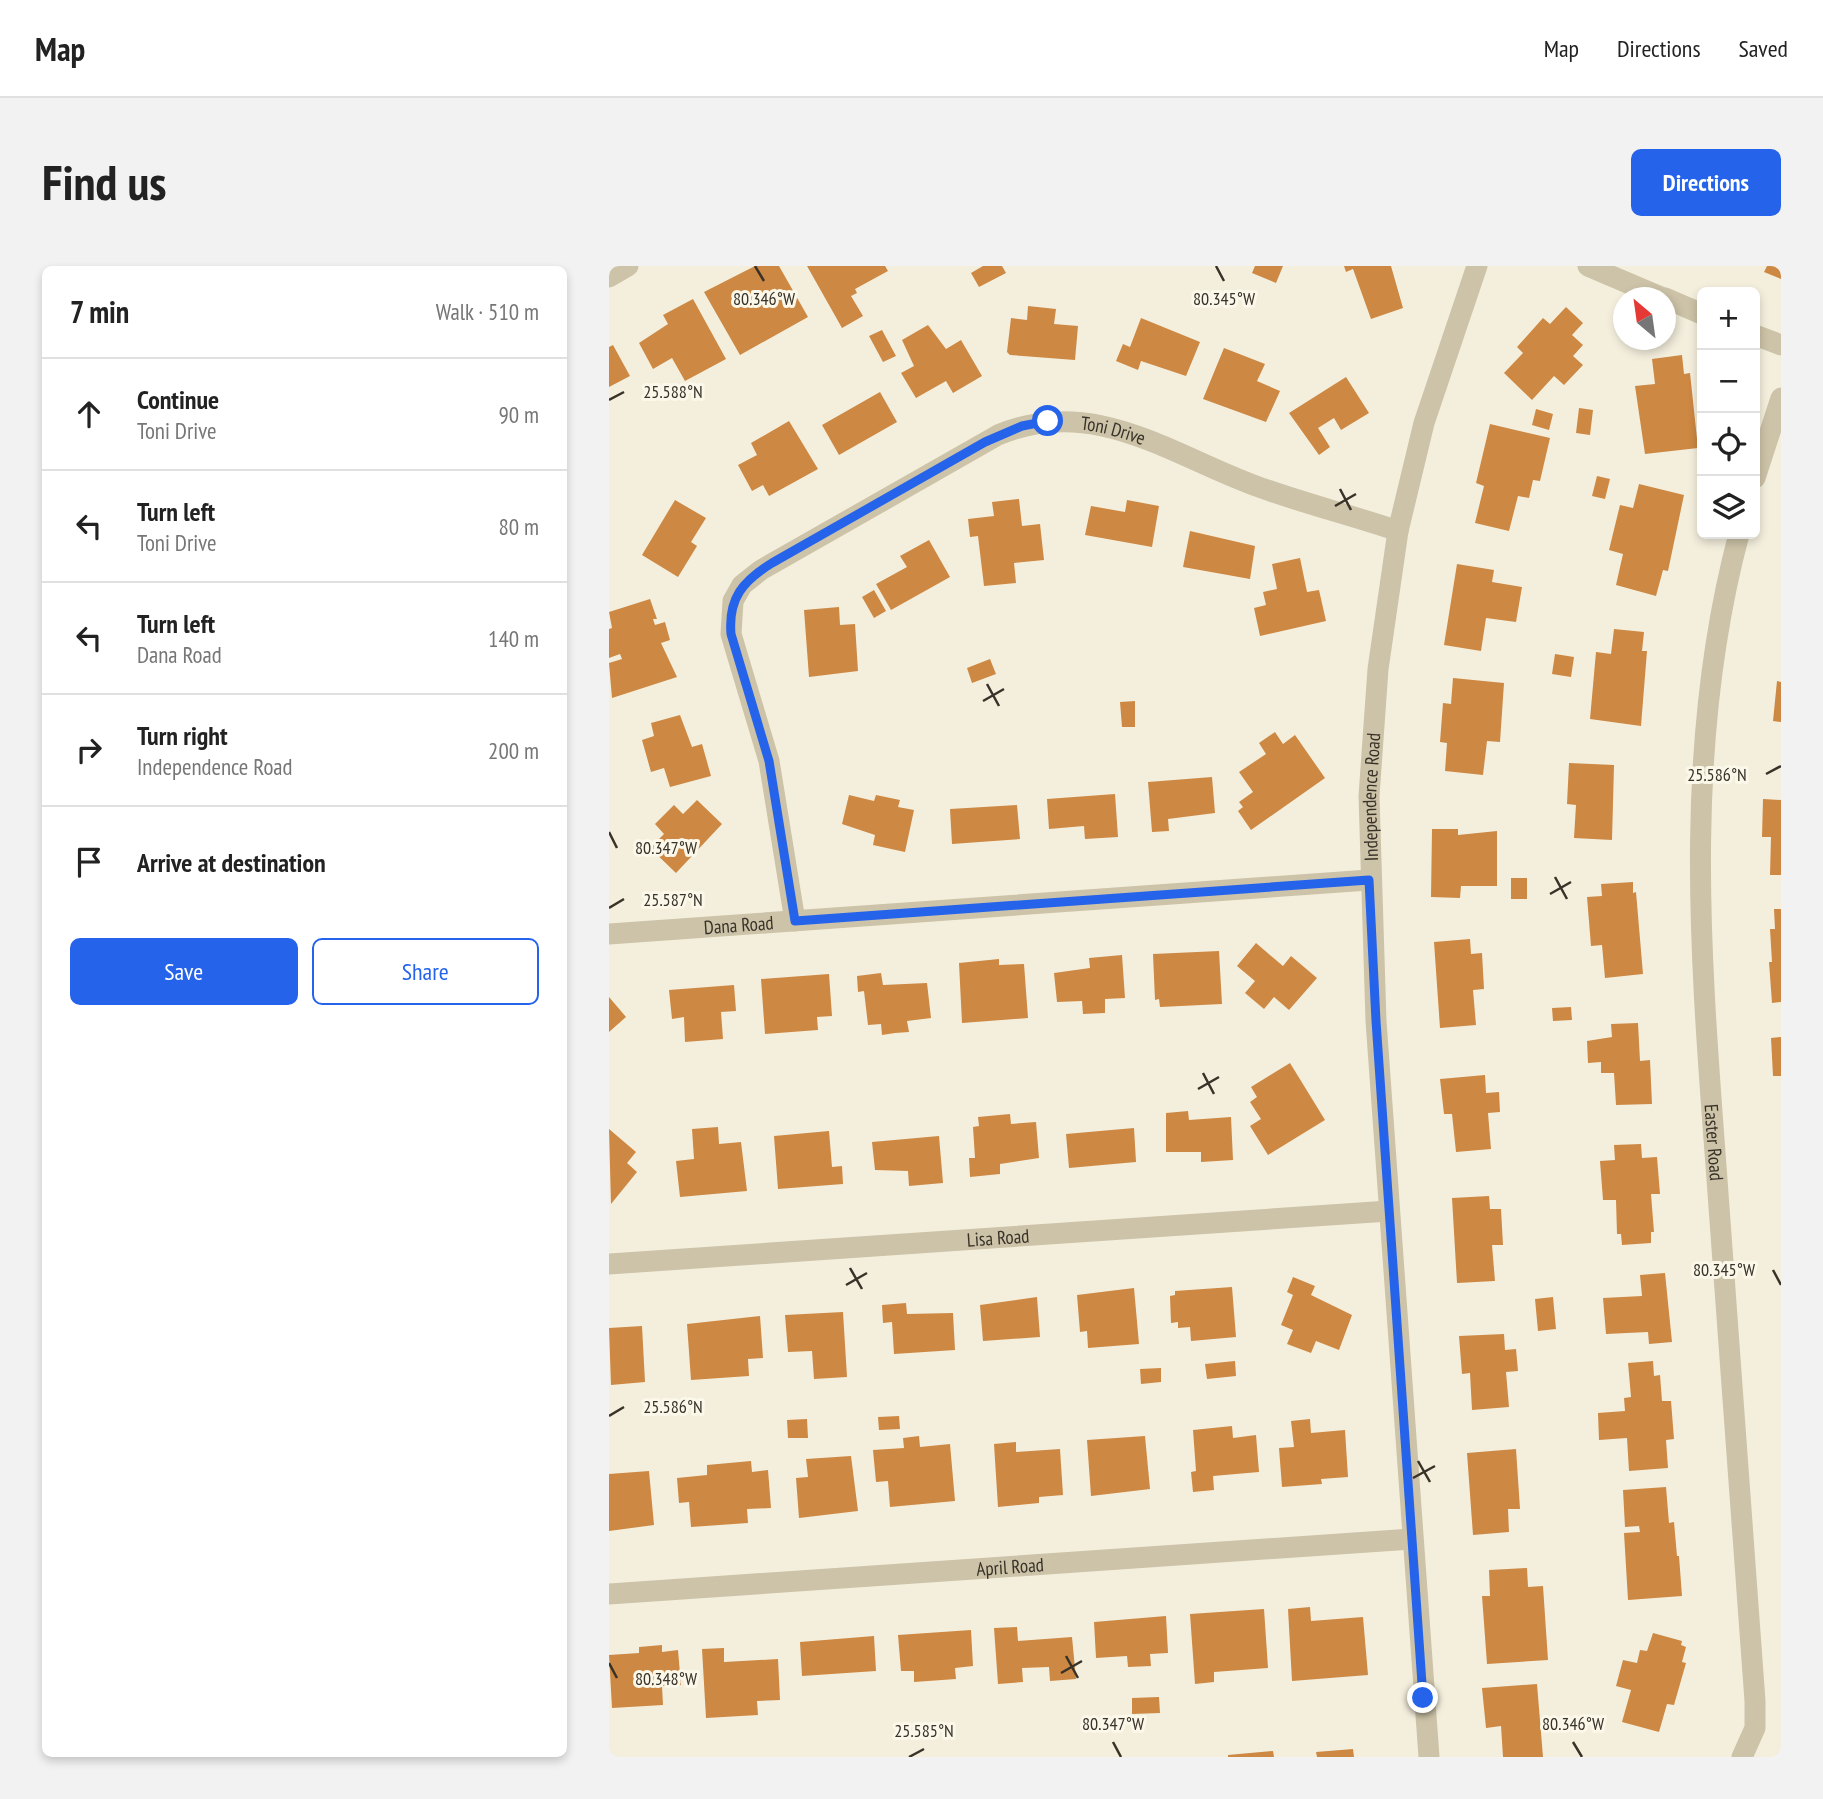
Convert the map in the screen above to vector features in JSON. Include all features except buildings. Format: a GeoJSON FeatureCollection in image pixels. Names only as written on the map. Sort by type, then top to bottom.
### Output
{"type":"FeatureCollection","features":[{"type":"Feature","properties":{"kind":"street"},"geometry":{"type":"LineString","coordinates":[[609,276],[628,266]]}},
{"type":"Feature","properties":{"kind":"street","name":"Independence Road"},"geometry":{"type":"LineString","coordinates":[[1429,1757],[1389,1211],[1369,880],[1369,796],[1375,705],[1398,531],[1425,423],[1477,266]]}},
{"type":"Feature","properties":{"kind":"street"},"geometry":{"type":"LineString","coordinates":[[1588,266],[1638,287]]}},
{"type":"Feature","properties":{"kind":"street"},"geometry":{"type":"LineString","coordinates":[[1676,303],[1697,312]]}},
{"type":"Feature","properties":{"kind":"street"},"geometry":{"type":"LineString","coordinates":[[1760,337],[1781,345]]}},
{"type":"Feature","properties":{"kind":"street"},"geometry":{"type":"LineString","coordinates":[[1756,476],[1781,398]]}},
{"type":"Feature","properties":{"kind":"street","name":"Toni Drive"},"geometry":{"type":"LineString","coordinates":[[795,921],[769,761],[731,634],[731,612],[737,592],[761,570],[998,435],[1034,423],[1064,420],[1113,428],[1251,485],[1398,531]]}},
{"type":"Feature","properties":{"kind":"street","name":"Easter Road"},"geometry":{"type":"LineString","coordinates":[[1738,539],[1719,628],[1705,729],[1698,883],[1704,1016],[1755,1701],[1755,1728],[1744,1755]]}},
{"type":"Feature","properties":{"kind":"street","name":"Dana Road"},"geometry":{"type":"LineString","coordinates":[[609,934],[1369,880]]}},
{"type":"Feature","properties":{"kind":"street","name":"Lisa Road"},"geometry":{"type":"LineString","coordinates":[[609,1264],[1389,1211]]}},
{"type":"Feature","properties":{"kind":"street","name":"April Road"},"geometry":{"type":"LineString","coordinates":[[609,1594],[1412,1539]]}},
{"type":"Feature","properties":{"kind":"route"},"geometry":{"type":"LineString","coordinates":[[1048,421],[1022,426],[985,442],[772,563],[750,578],[737,592],[731,612],[731,634],[769,761],[795,921],[1369,880],[1376,1021],[1423,1698]]}}]}
